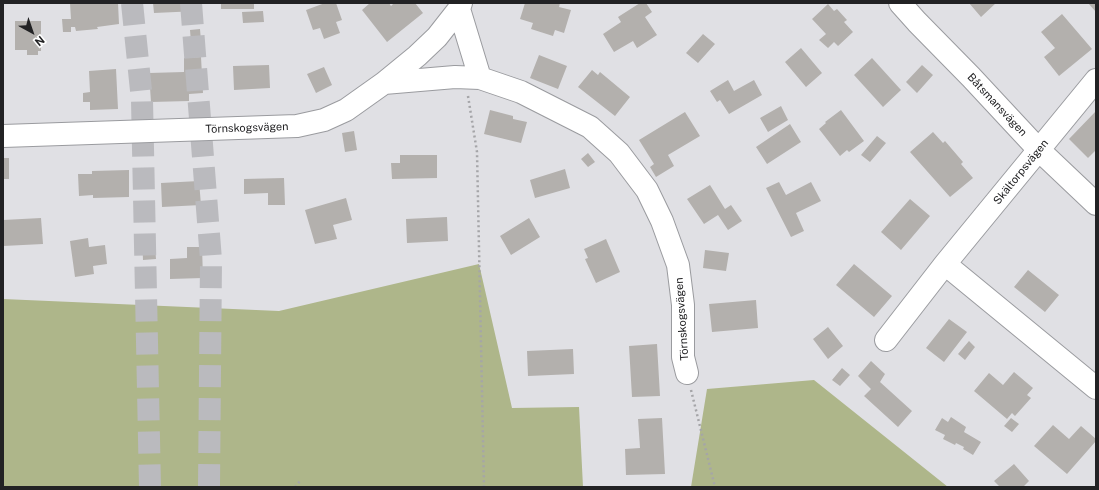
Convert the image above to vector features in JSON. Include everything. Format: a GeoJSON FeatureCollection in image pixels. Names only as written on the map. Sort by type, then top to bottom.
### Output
{"type":"FeatureCollection","features":[{"type":"Feature","properties":{"kind":"street","name":"Båtsmansvägen"},"geometry":{"type":"LineString","coordinates":[[900,3],[1039,150],[1096,204]]}},
{"type":"Feature","properties":{"kind":"street"},"geometry":{"type":"LineString","coordinates":[[460,6],[472,78]]}},
{"type":"Feature","properties":{"kind":"street"},"geometry":{"type":"LineString","coordinates":[[384,83],[417,56],[437,37],[460,6]]}},
{"type":"Feature","properties":{"kind":"street","name":"Törnskogsvägen"},"geometry":{"type":"LineString","coordinates":[[3,136],[297,126],[324,120],[346,110],[384,83],[455,77],[472,78],[521,92],[590,127],[618,153],[647,190],[662,221],[678,265],[683,305],[683,357],[687,373]]}},
{"type":"Feature","properties":{"kind":"street","name":"Skältorpsvägen"},"geometry":{"type":"LineString","coordinates":[[886,340],[1096,80]]}},
{"type":"Feature","properties":{"kind":"street"},"geometry":{"type":"LineString","coordinates":[[946,264],[1096,388]]}},
{"type":"Feature","properties":{"kind":"path"},"geometry":{"type":"LineString","coordinates":[[472,78],[477,152],[484,487]]}},
{"type":"Feature","properties":{"kind":"path"},"geometry":{"type":"LineString","coordinates":[[687,373],[715,487]]}},
{"type":"Feature","properties":{"kind":"path"},"geometry":{"type":"LineString","coordinates":[[295,487],[300,481]]}},
{"type":"Feature","properties":{"kind":"green space"},"geometry":{"type":"Polygon","coordinates":[[[479,264],[512,408],[579,407],[583,487],[3,487],[3,299],[279,311],[479,264]]]}},
{"type":"Feature","properties":{"kind":"green space"},"geometry":{"type":"Polygon","coordinates":[[[814,380],[948,487],[691,487],[707,389],[814,380]]]}},
{"type":"Feature","properties":{"kind":"building"},"geometry":{"type":"Polygon","coordinates":[[[70,3],[118,3],[119,24],[97,27],[98,29],[76,31],[75,27],[71,27],[71,32],[63,32],[62,19],[71,19],[70,3]]]}},
{"type":"Feature","properties":{"kind":"building"},"geometry":{"type":"Polygon","coordinates":[[[153,3],[198,3],[198,11],[154,13],[153,3]]]}},
{"type":"Feature","properties":{"kind":"building"},"geometry":{"type":"Polygon","coordinates":[[[221,3],[254,3],[254,9],[221,9],[221,3]]]}},
{"type":"Feature","properties":{"kind":"building"},"geometry":{"type":"Polygon","coordinates":[[[325,3],[336,3],[342,20],[336,22],[340,33],[324,39],[320,28],[313,30],[306,10],[325,3]]]}},
{"type":"Feature","properties":{"kind":"building"},"geometry":{"type":"Polygon","coordinates":[[[370,3],[389,3],[391,6],[394,3],[415,3],[423,13],[387,42],[362,10],[370,3]]]}},
{"type":"Feature","properties":{"kind":"building"},"geometry":{"type":"Polygon","coordinates":[[[525,3],[560,3],[559,7],[571,10],[564,33],[555,30],[553,36],[531,29],[533,23],[520,19],[525,3]]]}},
{"type":"Feature","properties":{"kind":"building"},"geometry":{"type":"Polygon","coordinates":[[[640,3],[646,3],[652,12],[645,17],[657,35],[637,48],[633,41],[614,52],[603,34],[621,22],[618,17],[640,3]]]}},
{"type":"Feature","properties":{"kind":"building"},"geometry":{"type":"Polygon","coordinates":[[[969,3],[996,3],[981,17],[969,3]]]}},
{"type":"Feature","properties":{"kind":"building"},"geometry":{"type":"Polygon","coordinates":[[[1088,3],[1096,3],[1096,12],[1088,3]]]}},
{"type":"Feature","properties":{"kind":"building"},"geometry":{"type":"Polygon","coordinates":[[[828,4],[834,11],[837,9],[847,20],[844,22],[853,32],[838,46],[834,42],[828,48],[819,40],[826,34],[812,19],[828,4]]]}},
{"type":"Feature","properties":{"kind":"building"},"geometry":{"type":"Polygon","coordinates":[[[263,11],[264,22],[243,23],[242,12],[263,11]]]}},
{"type":"Feature","properties":{"kind":"building"},"geometry":{"type":"Polygon","coordinates":[[[1062,14],[1092,49],[1059,76],[1044,57],[1055,48],[1041,32],[1062,14]]]}},
{"type":"Feature","properties":{"kind":"building"},"geometry":{"type":"Polygon","coordinates":[[[15,21],[41,21],[41,51],[38,51],[38,55],[27,55],[27,50],[15,50],[15,21]]]}},
{"type":"Feature","properties":{"kind":"building"},"geometry":{"type":"Polygon","coordinates":[[[200,29],[201,41],[191,42],[190,30],[200,29]]]}},
{"type":"Feature","properties":{"kind":"building"},"geometry":{"type":"Polygon","coordinates":[[[703,34],[715,44],[698,63],[686,53],[703,34]]]}},
{"type":"Feature","properties":{"kind":"building"},"geometry":{"type":"Polygon","coordinates":[[[801,48],[822,73],[806,87],[785,62],[801,48]]]}},
{"type":"Feature","properties":{"kind":"building"},"geometry":{"type":"Polygon","coordinates":[[[539,55],[567,66],[558,89],[530,78],[539,55]]]}},
{"type":"Feature","properties":{"kind":"building"},"geometry":{"type":"Polygon","coordinates":[[[201,57],[203,93],[189,94],[189,101],[151,102],[149,73],[184,72],[184,58],[201,57]]]}},
{"type":"Feature","properties":{"kind":"building"},"geometry":{"type":"Polygon","coordinates":[[[872,58],[901,90],[883,107],[854,75],[872,58]]]}},
{"type":"Feature","properties":{"kind":"building"},"geometry":{"type":"Polygon","coordinates":[[[269,65],[270,88],[234,90],[233,66],[269,65]]]}},
{"type":"Feature","properties":{"kind":"building"},"geometry":{"type":"Polygon","coordinates":[[[922,65],[933,75],[917,93],[906,82],[922,65]]]}},
{"type":"Feature","properties":{"kind":"building"},"geometry":{"type":"Polygon","coordinates":[[[324,67],[332,85],[316,93],[307,74],[324,67]]]}},
{"type":"Feature","properties":{"kind":"building"},"geometry":{"type":"Polygon","coordinates":[[[116,69],[118,109],[90,110],[90,102],[83,102],[83,93],[90,92],[89,71],[116,69]]]}},
{"type":"Feature","properties":{"kind":"building"},"geometry":{"type":"Polygon","coordinates":[[[592,70],[598,75],[600,72],[630,97],[615,116],[578,87],[592,70]]]}},
{"type":"Feature","properties":{"kind":"building"},"geometry":{"type":"Polygon","coordinates":[[[728,80],[734,91],[754,80],[762,95],[729,114],[720,100],[717,102],[710,91],[728,80]]]}},
{"type":"Feature","properties":{"kind":"building"},"geometry":{"type":"Polygon","coordinates":[[[781,106],[788,120],[768,132],[760,118],[781,106]]]}},
{"type":"Feature","properties":{"kind":"building"},"geometry":{"type":"Polygon","coordinates":[[[490,110],[513,116],[513,119],[527,122],[521,143],[484,134],[490,110]]]}},
{"type":"Feature","properties":{"kind":"building"},"geometry":{"type":"Polygon","coordinates":[[[841,110],[864,141],[849,152],[847,150],[840,156],[819,129],[826,123],[825,122],[841,110]]]}},
{"type":"Feature","properties":{"kind":"building"},"geometry":{"type":"Polygon","coordinates":[[[1096,111],[1096,150],[1088,158],[1069,139],[1096,111]]]}},
{"type":"Feature","properties":{"kind":"building"},"geometry":{"type":"Polygon","coordinates":[[[685,112],[700,136],[668,155],[674,166],[656,177],[650,167],[654,164],[639,140],[685,112]]]}},
{"type":"Feature","properties":{"kind":"building"},"geometry":{"type":"Polygon","coordinates":[[[790,124],[801,142],[767,164],[756,147],[790,124]]]}},
{"type":"Feature","properties":{"kind":"building"},"geometry":{"type":"Polygon","coordinates":[[[354,131],[357,150],[345,152],[342,133],[354,131]]]}},
{"type":"Feature","properties":{"kind":"building"},"geometry":{"type":"Polygon","coordinates":[[[933,132],[943,143],[945,141],[963,162],[961,164],[973,178],[950,197],[910,152],[933,132]]]}},
{"type":"Feature","properties":{"kind":"building"},"geometry":{"type":"Polygon","coordinates":[[[877,136],[886,143],[870,162],[861,155],[877,136]]]}},
{"type":"Feature","properties":{"kind":"building"},"geometry":{"type":"Polygon","coordinates":[[[588,153],[595,162],[588,167],[581,159],[588,153]]]}},
{"type":"Feature","properties":{"kind":"building"},"geometry":{"type":"Polygon","coordinates":[[[400,155],[437,155],[437,178],[392,179],[391,163],[400,163],[400,155]]]}},
{"type":"Feature","properties":{"kind":"building"},"geometry":{"type":"Polygon","coordinates":[[[3,158],[9,158],[9,179],[3,179],[3,158]]]}},
{"type":"Feature","properties":{"kind":"building"},"geometry":{"type":"Polygon","coordinates":[[[565,169],[570,188],[535,198],[530,180],[565,169]]]}},
{"type":"Feature","properties":{"kind":"building"},"geometry":{"type":"Polygon","coordinates":[[[129,170],[129,197],[93,198],[93,195],[79,196],[78,174],[92,174],[92,171],[129,170]]]}},
{"type":"Feature","properties":{"kind":"building"},"geometry":{"type":"Polygon","coordinates":[[[284,178],[285,205],[268,205],[268,193],[244,194],[244,179],[284,178]]]}},
{"type":"Feature","properties":{"kind":"building"},"geometry":{"type":"Polygon","coordinates":[[[199,181],[201,205],[162,207],[161,183],[199,181]]]}},
{"type":"Feature","properties":{"kind":"building"},"geometry":{"type":"Polygon","coordinates":[[[779,182],[786,195],[811,182],[821,201],[796,213],[804,231],[791,237],[766,188],[779,182]]]}},
{"type":"Feature","properties":{"kind":"building"},"geometry":{"type":"Polygon","coordinates":[[[710,185],[725,209],[731,205],[742,221],[728,230],[718,215],[704,224],[687,199],[710,185]]]}},
{"type":"Feature","properties":{"kind":"building"},"geometry":{"type":"Polygon","coordinates":[[[346,198],[352,220],[333,225],[337,239],[315,244],[305,210],[346,198]]]}},
{"type":"Feature","properties":{"kind":"building"},"geometry":{"type":"Polygon","coordinates":[[[910,199],[930,216],[901,250],[881,232],[910,199]]]}},
{"type":"Feature","properties":{"kind":"building"},"geometry":{"type":"Polygon","coordinates":[[[447,217],[448,241],[407,243],[406,219],[447,217]]]}},
{"type":"Feature","properties":{"kind":"building"},"geometry":{"type":"Polygon","coordinates":[[[41,218],[43,244],[3,246],[3,220],[41,218]]]}},
{"type":"Feature","properties":{"kind":"building"},"geometry":{"type":"Polygon","coordinates":[[[529,218],[540,237],[511,255],[500,236],[529,218]]]}},
{"type":"Feature","properties":{"kind":"building"},"geometry":{"type":"Polygon","coordinates":[[[154,234],[156,259],[143,260],[142,235],[154,234]]]}},
{"type":"Feature","properties":{"kind":"building"},"geometry":{"type":"Polygon","coordinates":[[[88,238],[89,247],[105,245],[107,264],[93,266],[94,274],[75,277],[70,241],[88,238]]]}},
{"type":"Feature","properties":{"kind":"building"},"geometry":{"type":"Polygon","coordinates":[[[606,239],[620,272],[596,283],[585,259],[588,258],[584,249],[606,239]]]}},
{"type":"Feature","properties":{"kind":"building"},"geometry":{"type":"Polygon","coordinates":[[[187,247],[202,247],[203,278],[170,279],[170,259],[187,258],[187,247]]]}},
{"type":"Feature","properties":{"kind":"building"},"geometry":{"type":"Polygon","coordinates":[[[705,250],[729,253],[726,271],[703,268],[705,250]]]}},
{"type":"Feature","properties":{"kind":"building"},"geometry":{"type":"Polygon","coordinates":[[[854,264],[892,296],[874,317],[836,285],[854,264]]]}},
{"type":"Feature","properties":{"kind":"building"},"geometry":{"type":"Polygon","coordinates":[[[1028,270],[1059,295],[1045,312],[1014,287],[1028,270]]]}},
{"type":"Feature","properties":{"kind":"building"},"geometry":{"type":"Polygon","coordinates":[[[756,300],[758,328],[712,332],[709,304],[756,300]]]}},
{"type":"Feature","properties":{"kind":"building"},"geometry":{"type":"Polygon","coordinates":[[[949,319],[967,332],[944,362],[926,348],[949,319]]]}},
{"type":"Feature","properties":{"kind":"building"},"geometry":{"type":"Polygon","coordinates":[[[828,327],[843,346],[828,359],[813,339],[828,327]]]}},
{"type":"Feature","properties":{"kind":"building"},"geometry":{"type":"Polygon","coordinates":[[[969,341],[975,347],[965,360],[958,354],[969,341]]]}},
{"type":"Feature","properties":{"kind":"building"},"geometry":{"type":"Polygon","coordinates":[[[657,344],[660,396],[632,397],[629,346],[657,344]]]}},
{"type":"Feature","properties":{"kind":"building"},"geometry":{"type":"Polygon","coordinates":[[[573,349],[574,374],[528,376],[527,351],[573,349]]]}},
{"type":"Feature","properties":{"kind":"building"},"geometry":{"type":"Polygon","coordinates":[[[871,361],[885,374],[880,382],[912,411],[898,427],[864,396],[871,389],[858,376],[871,361]]]}},
{"type":"Feature","properties":{"kind":"building"},"geometry":{"type":"Polygon","coordinates":[[[842,368],[850,375],[840,386],[832,380],[842,368]]]}},
{"type":"Feature","properties":{"kind":"building"},"geometry":{"type":"Polygon","coordinates":[[[1014,372],[1033,388],[1027,395],[1031,398],[1015,416],[1012,413],[1007,419],[974,391],[989,373],[1003,385],[1014,372]]]}},
{"type":"Feature","properties":{"kind":"building"},"geometry":{"type":"Polygon","coordinates":[[[951,417],[966,427],[964,432],[981,442],[973,455],[963,449],[964,447],[956,443],[955,445],[943,439],[945,435],[935,430],[942,418],[948,422],[951,417]]]}},
{"type":"Feature","properties":{"kind":"building"},"geometry":{"type":"Polygon","coordinates":[[[662,418],[665,474],[626,475],[625,449],[640,448],[638,419],[662,418]]]}},
{"type":"Feature","properties":{"kind":"building"},"geometry":{"type":"Polygon","coordinates":[[[1011,418],[1019,424],[1012,432],[1004,426],[1011,418]]]}},
{"type":"Feature","properties":{"kind":"building"},"geometry":{"type":"Polygon","coordinates":[[[1053,425],[1069,439],[1081,426],[1096,439],[1096,441],[1067,474],[1034,446],[1053,425]]]}},
{"type":"Feature","properties":{"kind":"building"},"geometry":{"type":"Polygon","coordinates":[[[1014,464],[1029,481],[1023,487],[1000,487],[994,481],[1014,464]]]}},
{"type":"Feature","properties":{"kind":"tunnel"},"geometry":{"type":"LineString","coordinates":[[132,3],[142,100],[150,487]]}},
{"type":"Feature","properties":{"kind":"tunnel"},"geometry":{"type":"LineString","coordinates":[[191,3],[211,260],[209,487]]}}]}
